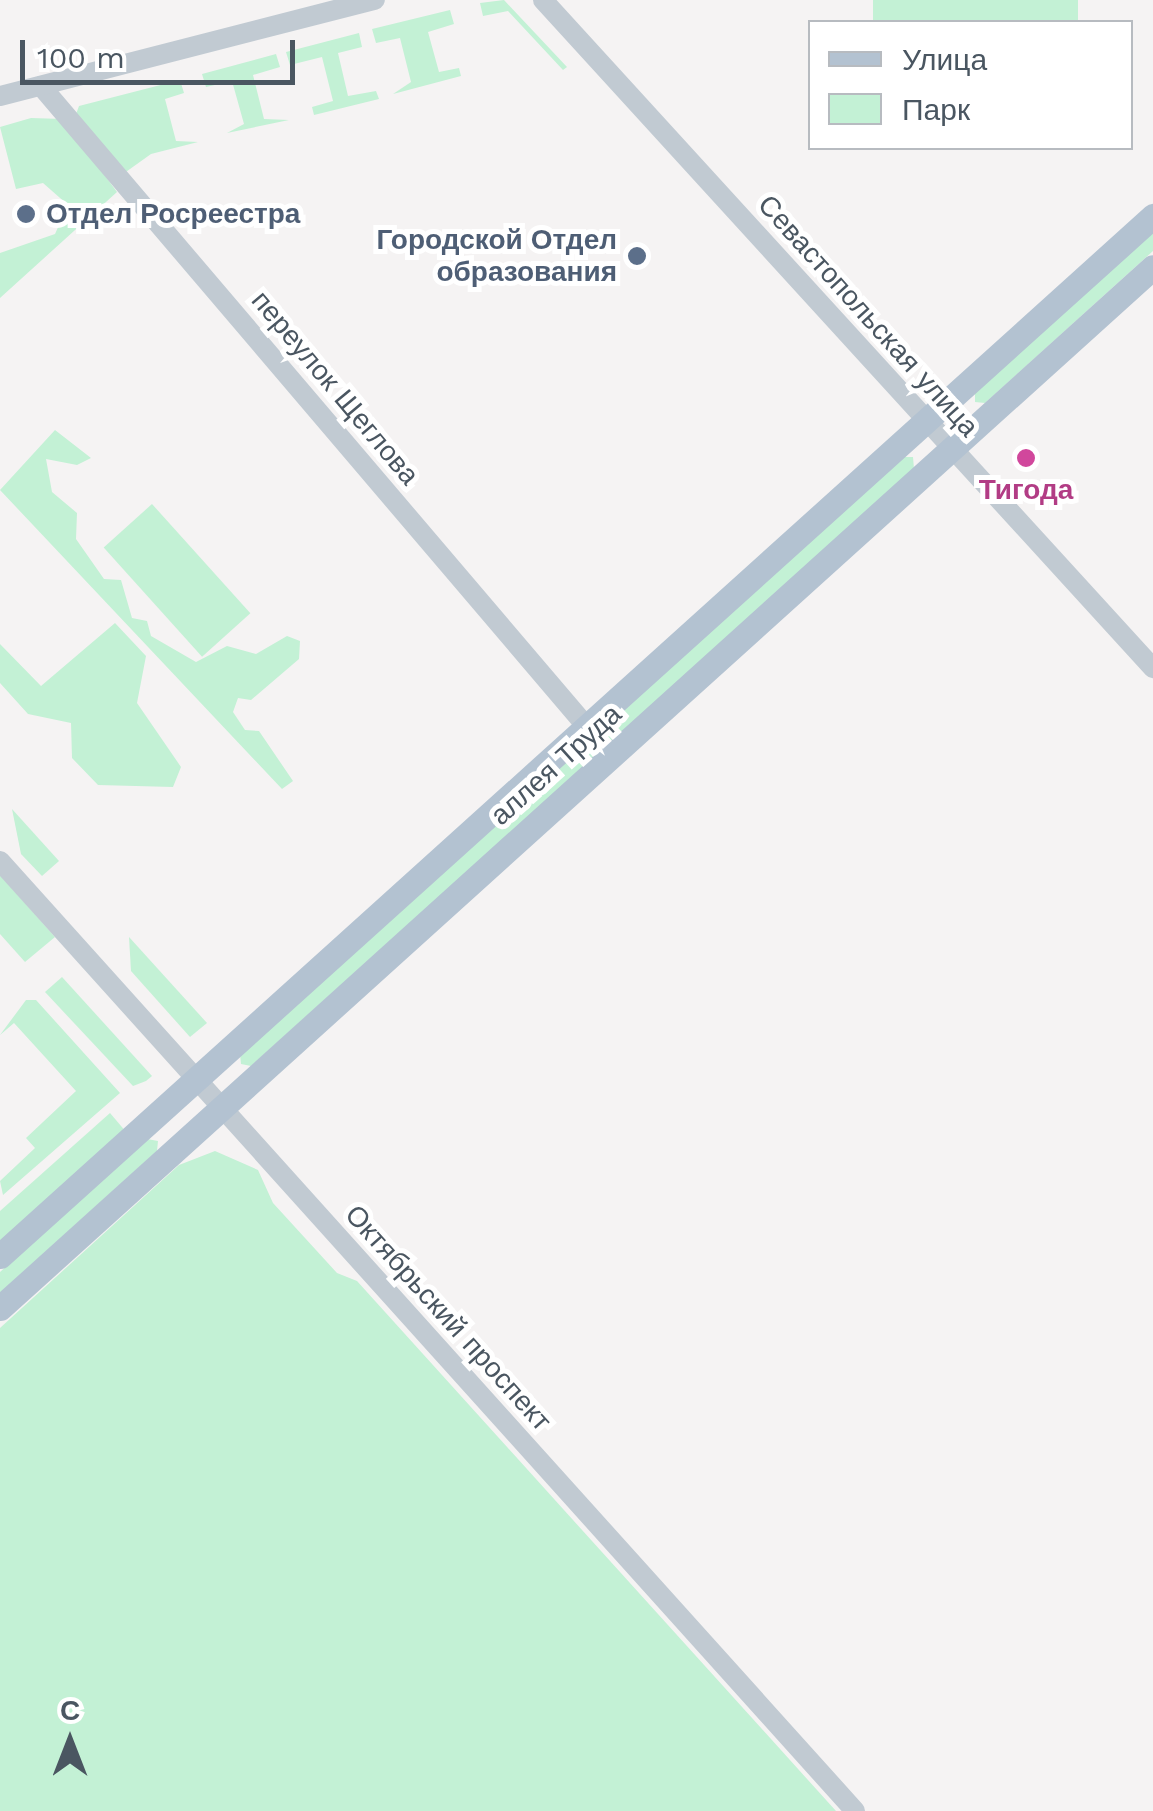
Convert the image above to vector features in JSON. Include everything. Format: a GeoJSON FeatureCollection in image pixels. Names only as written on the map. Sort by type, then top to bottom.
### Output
{"type":"FeatureCollection","features":[{"type":"Feature","properties":{"kind":"main road","name":"аллея Труда"},"geometry":{"type":"LineString","coordinates":[[0,1256],[1153,216]]}},
{"type":"Feature","properties":{"kind":"main road","name":"аллея Труда"},"geometry":{"type":"LineString","coordinates":[[0,1308],[1153,267]]}},
{"type":"Feature","properties":{"kind":"street"},"geometry":{"type":"LineString","coordinates":[[0,96],[375,0]]}},
{"type":"Feature","properties":{"kind":"street","name":"Севастопольская улица"},"geometry":{"type":"LineString","coordinates":[[542,0],[1153,668]]}},
{"type":"Feature","properties":{"kind":"street","name":"переулок Щеглова"},"geometry":{"type":"LineString","coordinates":[[41,86],[587,727]]}},
{"type":"Feature","properties":{"kind":"street","name":"Октябрьский проспект"},"geometry":{"type":"LineString","coordinates":[[0,861],[855,1811]]}},
{"type":"Feature","properties":{"kind":"green space"},"geometry":{"type":"Polygon","coordinates":[[[504,0],[567,67],[563,70],[508,11],[483,16],[480,3],[504,0]]]}},
{"type":"Feature","properties":{"kind":"green space"},"geometry":{"type":"Polygon","coordinates":[[[873,0],[1078,0],[1078,20],[873,20],[873,0]]]}},
{"type":"Feature","properties":{"kind":"green space"},"geometry":{"type":"Polygon","coordinates":[[[450,10],[454,24],[428,32],[439,72],[459,68],[461,76],[393,94],[411,82],[400,38],[376,43],[372,29],[450,10]]]}},
{"type":"Feature","properties":{"kind":"green space"},"geometry":{"type":"Polygon","coordinates":[[[359,33],[362,47],[338,53],[348,96],[376,91],[379,99],[314,115],[312,107],[333,101],[322,57],[290,65],[286,52],[359,33]]]}},
{"type":"Feature","properties":{"kind":"green space"},"geometry":{"type":"Polygon","coordinates":[[[276,54],[280,67],[253,75],[264,119],[289,120],[227,133],[244,124],[232,81],[206,87],[202,74],[276,54]]]}},
{"type":"Feature","properties":{"kind":"green space"},"geometry":{"type":"Polygon","coordinates":[[[180,80],[184,93],[165,99],[176,141],[198,142],[151,154],[123,174],[75,117],[79,106],[180,80]]]}},
{"type":"Feature","properties":{"kind":"green space"},"geometry":{"type":"Polygon","coordinates":[[[31,118],[63,119],[117,192],[0,298],[0,253],[55,234],[68,205],[43,183],[16,189],[0,127],[31,118]]]}},
{"type":"Feature","properties":{"kind":"green space"},"geometry":{"type":"Polygon","coordinates":[[[1153,231],[1153,251],[985,403],[975,402],[975,392],[1153,231]]]}},
{"type":"Feature","properties":{"kind":"green space"},"geometry":{"type":"Polygon","coordinates":[[[55,430],[91,458],[77,465],[46,459],[52,492],[77,513],[76,539],[104,579],[121,580],[132,618],[147,621],[151,636],[196,662],[227,646],[256,654],[287,636],[300,641],[299,659],[251,700],[238,698],[233,712],[245,730],[259,731],[293,781],[282,789],[0,490],[55,430]]]}},
{"type":"Feature","properties":{"kind":"green space"},"geometry":{"type":"Polygon","coordinates":[[[904,457],[913,457],[914,469],[251,1066],[241,1064],[240,1054],[904,457]]]}},
{"type":"Feature","properties":{"kind":"green space"},"geometry":{"type":"Polygon","coordinates":[[[152,504],[250,613],[202,657],[104,547],[152,504]]]}},
{"type":"Feature","properties":{"kind":"green space"},"geometry":{"type":"Polygon","coordinates":[[[115,623],[146,656],[137,703],[181,767],[173,787],[98,785],[72,758],[71,723],[28,714],[0,683],[0,644],[41,686],[115,623]]]}},
{"type":"Feature","properties":{"kind":"green space"},"geometry":{"type":"Polygon","coordinates":[[[12,809],[59,861],[42,876],[21,854],[12,809]]]}},
{"type":"Feature","properties":{"kind":"green space"},"geometry":{"type":"Polygon","coordinates":[[[0,875],[55,937],[25,962],[0,934],[0,875]]]}},
{"type":"Feature","properties":{"kind":"green space"},"geometry":{"type":"Polygon","coordinates":[[[129,937],[207,1023],[190,1037],[131,971],[129,937]]]}},
{"type":"Feature","properties":{"kind":"green space"},"geometry":{"type":"Polygon","coordinates":[[[62,977],[152,1076],[133,1086],[45,992],[62,977]]]}},
{"type":"Feature","properties":{"kind":"green space"},"geometry":{"type":"Polygon","coordinates":[[[26,1000],[36,1000],[120,1093],[3,1195],[0,1181],[35,1148],[26,1138],[76,1091],[14,1023],[0,1035],[26,1000]]]}},
{"type":"Feature","properties":{"kind":"green space"},"geometry":{"type":"Polygon","coordinates":[[[110,1113],[127,1133],[0,1248],[0,1211],[110,1113]]]}},
{"type":"Feature","properties":{"kind":"green space"},"geometry":{"type":"Polygon","coordinates":[[[147,1139],[158,1141],[157,1151],[0,1293],[0,1272],[147,1139]]]}},
{"type":"Feature","properties":{"kind":"green space"},"geometry":{"type":"Polygon","coordinates":[[[215,1151],[258,1170],[273,1203],[337,1273],[357,1281],[836,1811],[0,1811],[0,1328],[179,1165],[215,1151]]]}},
{"type":"Feature","properties":{"kind":"place","name":"Отдел Росреестра"},"geometry":{"type":"Point","coordinates":[26,214]}},
{"type":"Feature","properties":{"kind":"place","name":"Городской Отдел образования"},"geometry":{"type":"Point","coordinates":[637,256]}},
{"type":"Feature","properties":{"kind":"place","name":"Тигода"},"geometry":{"type":"Point","coordinates":[1026,458]}}]}
